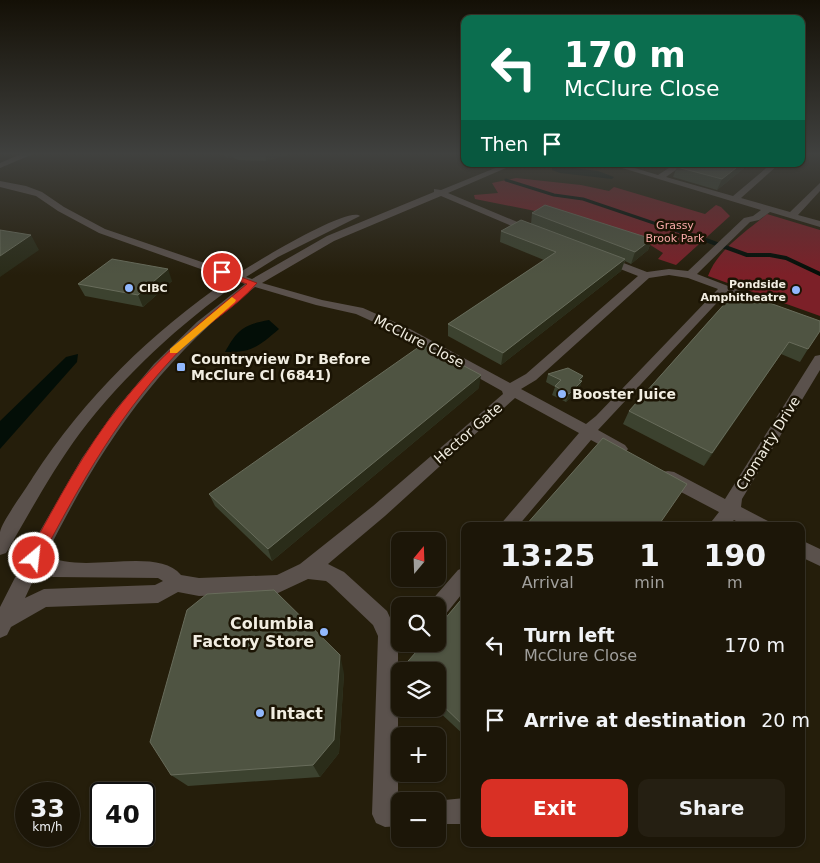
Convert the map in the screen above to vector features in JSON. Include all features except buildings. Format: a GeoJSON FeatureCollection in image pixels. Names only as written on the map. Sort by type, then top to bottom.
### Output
{"type":"FeatureCollection","features":[{"type":"Feature","properties":{"kind":"street","name":"McClure Close"},"geometry":{"type":"LineString","coordinates":[[38,194],[102,231],[253,283],[320,303],[359,311],[406,332],[509,390],[588,430],[631,456]]}},
{"type":"Feature","properties":{"kind":"street"},"geometry":{"type":"LineString","coordinates":[[0,547],[58,454],[110,388],[174,324],[237,278],[293,245],[369,210],[410,194]]}},
{"type":"Feature","properties":{"kind":"street"},"geometry":{"type":"LineString","coordinates":[[2,624],[34,558],[83,468],[125,407],[182,342],[253,283],[293,258],[334,237],[436,194]]}},
{"type":"Feature","properties":{"kind":"street"},"geometry":{"type":"LineString","coordinates":[[446,194],[540,234]]}},
{"type":"Feature","properties":{"kind":"street"},"geometry":{"type":"LineString","coordinates":[[719,194],[820,224]]}},
{"type":"Feature","properties":{"kind":"street"},"geometry":{"type":"LineString","coordinates":[[735,199],[740,194]]}},
{"type":"Feature","properties":{"kind":"street"},"geometry":{"type":"LineString","coordinates":[[792,216],[812,194]]}},
{"type":"Feature","properties":{"kind":"street"},"geometry":{"type":"LineString","coordinates":[[744,223],[747,215],[755,205]]}},
{"type":"Feature","properties":{"kind":"street"},"geometry":{"type":"LineString","coordinates":[[693,272],[744,223],[756,218],[768,209]]}},
{"type":"Feature","properties":{"kind":"street"},"geometry":{"type":"LineString","coordinates":[[591,254],[646,275],[663,272],[693,272],[725,288],[761,301]]}},
{"type":"Feature","properties":{"kind":"street","name":"Hector Gate"},"geometry":{"type":"LineString","coordinates":[[34,558],[53,569],[85,571],[158,570],[168,574],[176,584],[199,587],[278,584],[307,570],[486,417],[510,395],[509,390],[531,377],[646,275]]}},
{"type":"Feature","properties":{"kind":"street"},"geometry":{"type":"LineString","coordinates":[[511,522],[585,437],[588,430],[601,420],[725,288]]}},
{"type":"Feature","properties":{"kind":"street","name":"Cromarty Drive"},"geometry":{"type":"LineString","coordinates":[[721,522],[731,511],[734,498],[820,359]]}},
{"type":"Feature","properties":{"kind":"street"},"geometry":{"type":"LineString","coordinates":[[655,470],[754,522]]}},
{"type":"Feature","properties":{"kind":"street"},"geometry":{"type":"LineString","coordinates":[[805,550],[820,558]]}},
{"type":"Feature","properties":{"kind":"street"},"geometry":{"type":"LineString","coordinates":[[307,570],[329,573],[337,578],[380,618],[391,631]]}},
{"type":"Feature","properties":{"kind":"street"},"geometry":{"type":"LineString","coordinates":[[446,599],[461,581]]}},
{"type":"Feature","properties":{"kind":"street"},"geometry":{"type":"LineString","coordinates":[[2,624],[44,598],[158,594],[176,584]]}},
{"type":"Feature","properties":{"kind":"street"},"geometry":{"type":"LineString","coordinates":[[391,814],[385,814],[393,652]]}},
{"type":"Feature","properties":{"kind":"street"},"geometry":{"type":"LineString","coordinates":[[446,812],[461,811]]}},
{"type":"Feature","properties":{"kind":"green space","name":"Grassy Brook Park"},"geometry":{"type":"Polygon","coordinates":[[[639,194],[705,214],[716,205],[721,207],[730,216],[676,265],[658,259],[663,253],[644,241],[555,215],[475,199],[474,195],[639,194]]]}},
{"type":"Feature","properties":{"kind":"green space","name":"Grassy Brook Park"},"geometry":{"type":"Polygon","coordinates":[[[767,214],[820,230],[820,316],[708,276],[725,249],[767,214]]]}},
{"type":"Feature","properties":{"kind":"shaded area"},"geometry":{"type":"Polygon","coordinates":[[[269,320],[279,329],[266,340],[249,350],[225,352],[242,329],[269,320]]]}},
{"type":"Feature","properties":{"kind":"shaded area"},"geometry":{"type":"Polygon","coordinates":[[[78,354],[77,362],[0,449],[0,421],[66,357],[78,354]]]}},
{"type":"Feature","properties":{"kind":"waterway"},"geometry":{"type":"LineString","coordinates":[[552,194],[583,199],[695,237]]}},
{"type":"Feature","properties":{"kind":"waterway"},"geometry":{"type":"LineString","coordinates":[[692,235],[747,255],[770,255],[786,258],[820,274]]}},
{"type":"Feature","properties":{"kind":"slow traffic"},"geometry":{"type":"LineString","coordinates":[[173,351],[211,316],[232,300]]}},
{"type":"Feature","properties":{"kind":"place","name":"CIBC"},"geometry":{"type":"Point","coordinates":[129,288]}},
{"type":"Feature","properties":{"kind":"place","name":"Pondside Amphitheatre"},"geometry":{"type":"Point","coordinates":[796,290]}},
{"type":"Feature","properties":{"kind":"place","name":"Countryview Dr Before McClure Cl (6841)"},"geometry":{"type":"Point","coordinates":[181,367]}},
{"type":"Feature","properties":{"kind":"place","name":"Booster Juice"},"geometry":{"type":"Point","coordinates":[562,394]}},
{"type":"Feature","properties":{"kind":"place","name":"Columbia Factory Store"},"geometry":{"type":"Point","coordinates":[324,632]}},
{"type":"Feature","properties":{"kind":"place","name":"Intact"},"geometry":{"type":"Point","coordinates":[260,713]}},
{"type":"Feature","properties":{"kind":"route"},"geometry":{"type":"LineString","coordinates":[[34,558],[83,468],[110,426],[125,407],[153,372],[182,342],[253,283],[222,272]]}}]}
